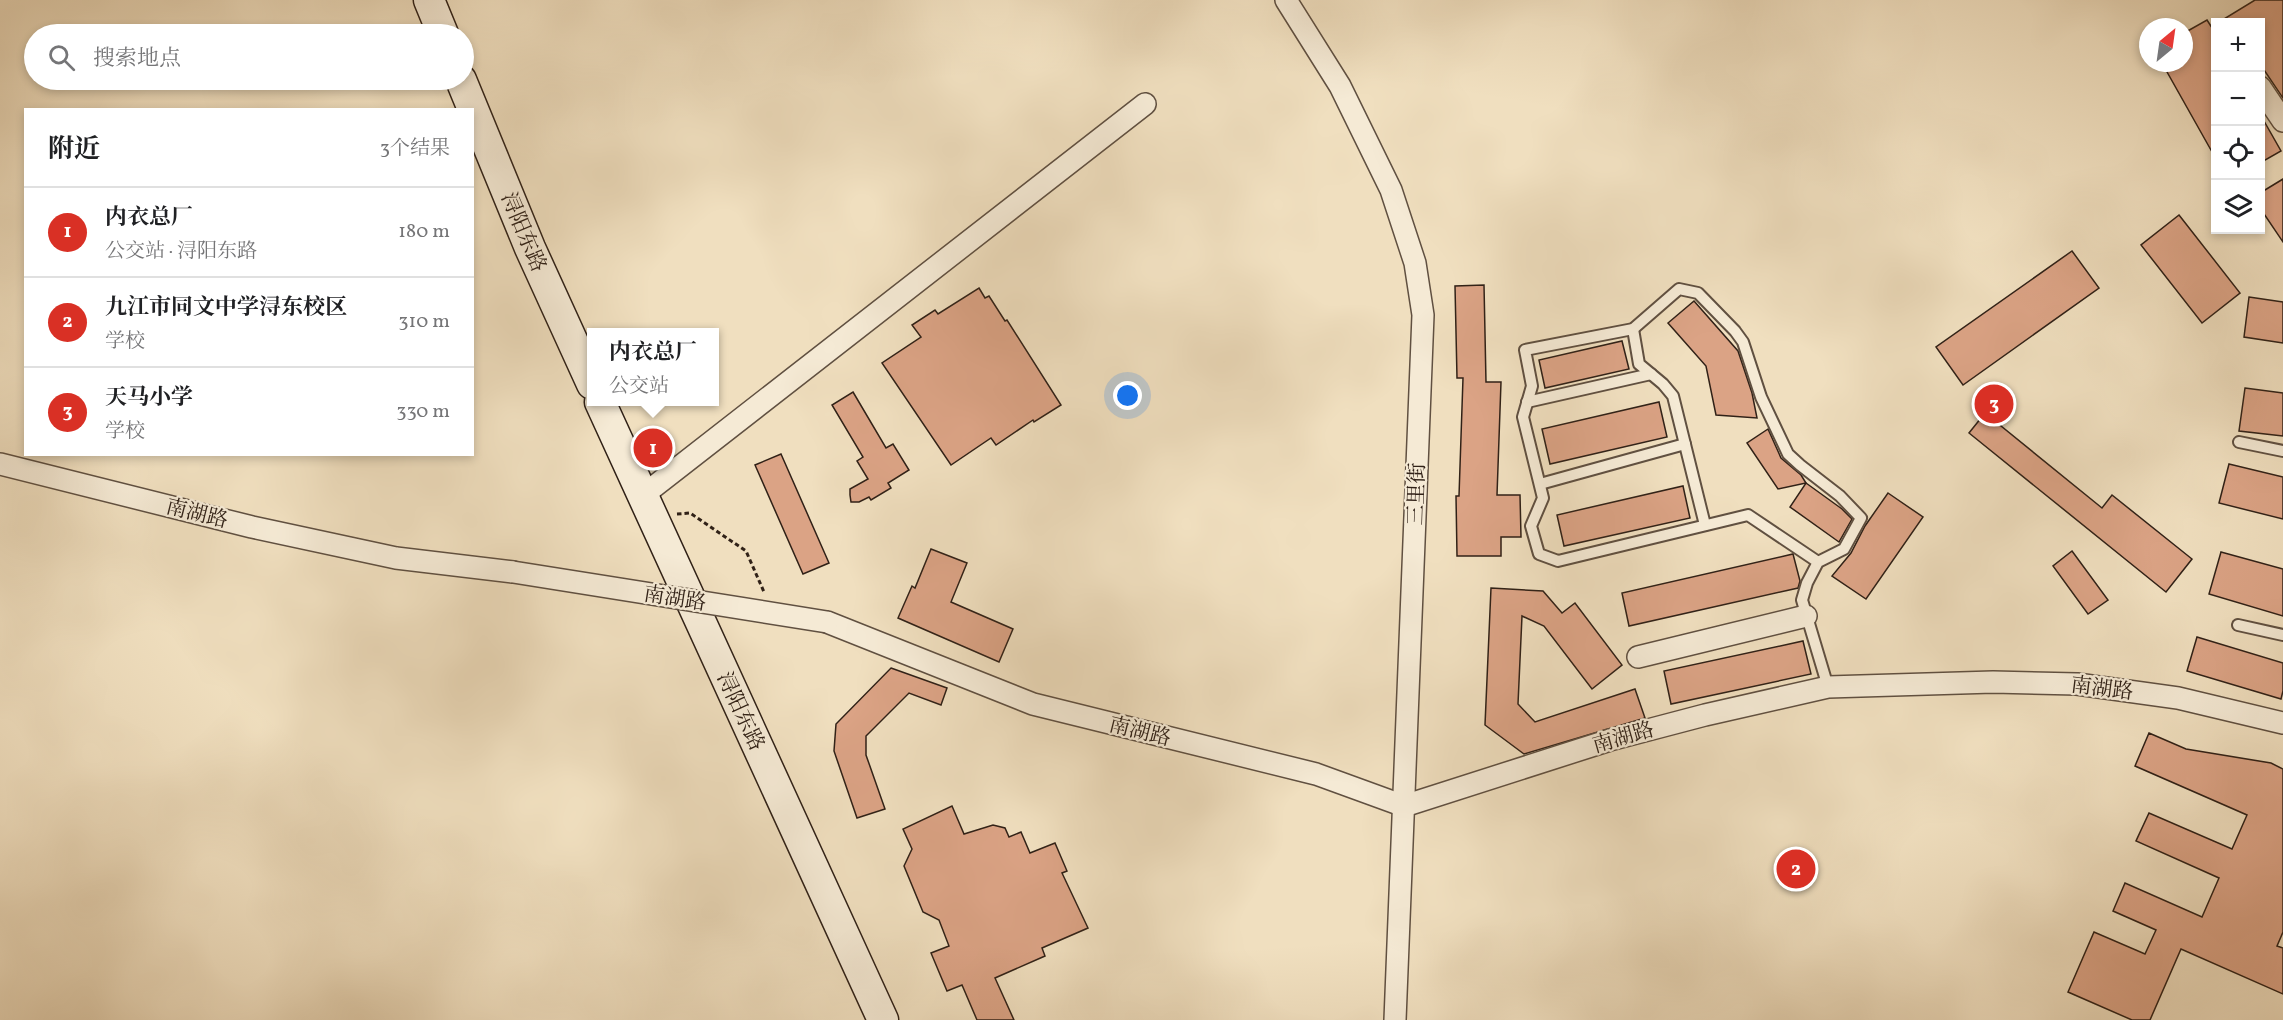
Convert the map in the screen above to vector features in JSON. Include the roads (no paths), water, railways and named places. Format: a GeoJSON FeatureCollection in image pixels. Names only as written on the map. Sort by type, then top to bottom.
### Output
{"type":"FeatureCollection","features":[{"type":"Feature","properties":{"kind":"main road"},"geometry":{"type":"LineString","coordinates":[[429,0],[439,24]]}},
{"type":"Feature","properties":{"kind":"main road","name":"浔阳东路"},"geometry":{"type":"LineString","coordinates":[[466,90],[473,108]]}},
{"type":"Feature","properties":{"kind":"main road","name":"浔阳东路"},"geometry":{"type":"LineString","coordinates":[[474,110],[530,249],[587,375]]}},
{"type":"Feature","properties":{"kind":"main road","name":"浔阳东路"},"geometry":{"type":"LineString","coordinates":[[602,406],[883,1020]]}},
{"type":"Feature","properties":{"kind":"street","name":"三里街"},"geometry":{"type":"LineString","coordinates":[[1286,0],[1340,86],[1391,190],[1415,263],[1423,315],[1395,1020]]}},
{"type":"Feature","properties":{"kind":"street"},"geometry":{"type":"LineString","coordinates":[[2265,94],[2283,121]]}},
{"type":"Feature","properties":{"kind":"street"},"geometry":{"type":"LineString","coordinates":[[647,506],[1145,104]]}},
{"type":"Feature","properties":{"kind":"street","name":"南湖路"},"geometry":{"type":"LineString","coordinates":[[0,465],[252,527],[396,558],[513,572],[827,622],[1033,704],[1316,774],[1404,806],[1610,740],[1705,715],[1828,687],[1993,682],[2077,684],[2178,698],[2283,723]]}},
{"type":"Feature","properties":{"kind":"street"},"geometry":{"type":"LineString","coordinates":[[1638,657],[1806,615]]}},
{"type":"Feature","properties":{"kind":"lane"},"geometry":{"type":"LineString","coordinates":[[1818,562],[1748,515],[1558,561],[1539,555],[1531,526],[1543,498],[1523,417],[1532,386],[1525,350],[1633,329],[1679,289],[1698,293],[1735,331],[1743,342],[1761,397],[1788,453],[1840,496],[1861,518],[1844,549],[1818,562],[1802,600],[1828,687]]}},
{"type":"Feature","properties":{"kind":"lane"},"geometry":{"type":"LineString","coordinates":[[1633,329],[1640,364],[1673,396],[1705,525]]}},
{"type":"Feature","properties":{"kind":"lane"},"geometry":{"type":"LineString","coordinates":[[1527,402],[1651,374]]}},
{"type":"Feature","properties":{"kind":"lane"},"geometry":{"type":"LineString","coordinates":[[2239,442],[2283,451]]}},
{"type":"Feature","properties":{"kind":"lane"},"geometry":{"type":"LineString","coordinates":[[1540,484],[1685,444]]}},
{"type":"Feature","properties":{"kind":"lane"},"geometry":{"type":"LineString","coordinates":[[2238,625],[2283,635]]}},
{"type":"Feature","properties":{"kind":"place","name":"天马小学"},"geometry":{"type":"Point","coordinates":[1994,404]}},
{"type":"Feature","properties":{"kind":"place","name":"内衣总厂"},"geometry":{"type":"Point","coordinates":[653,448]}},
{"type":"Feature","properties":{"kind":"place","name":"九江市同文中学浔东校区"},"geometry":{"type":"Point","coordinates":[1796,869]}}]}
